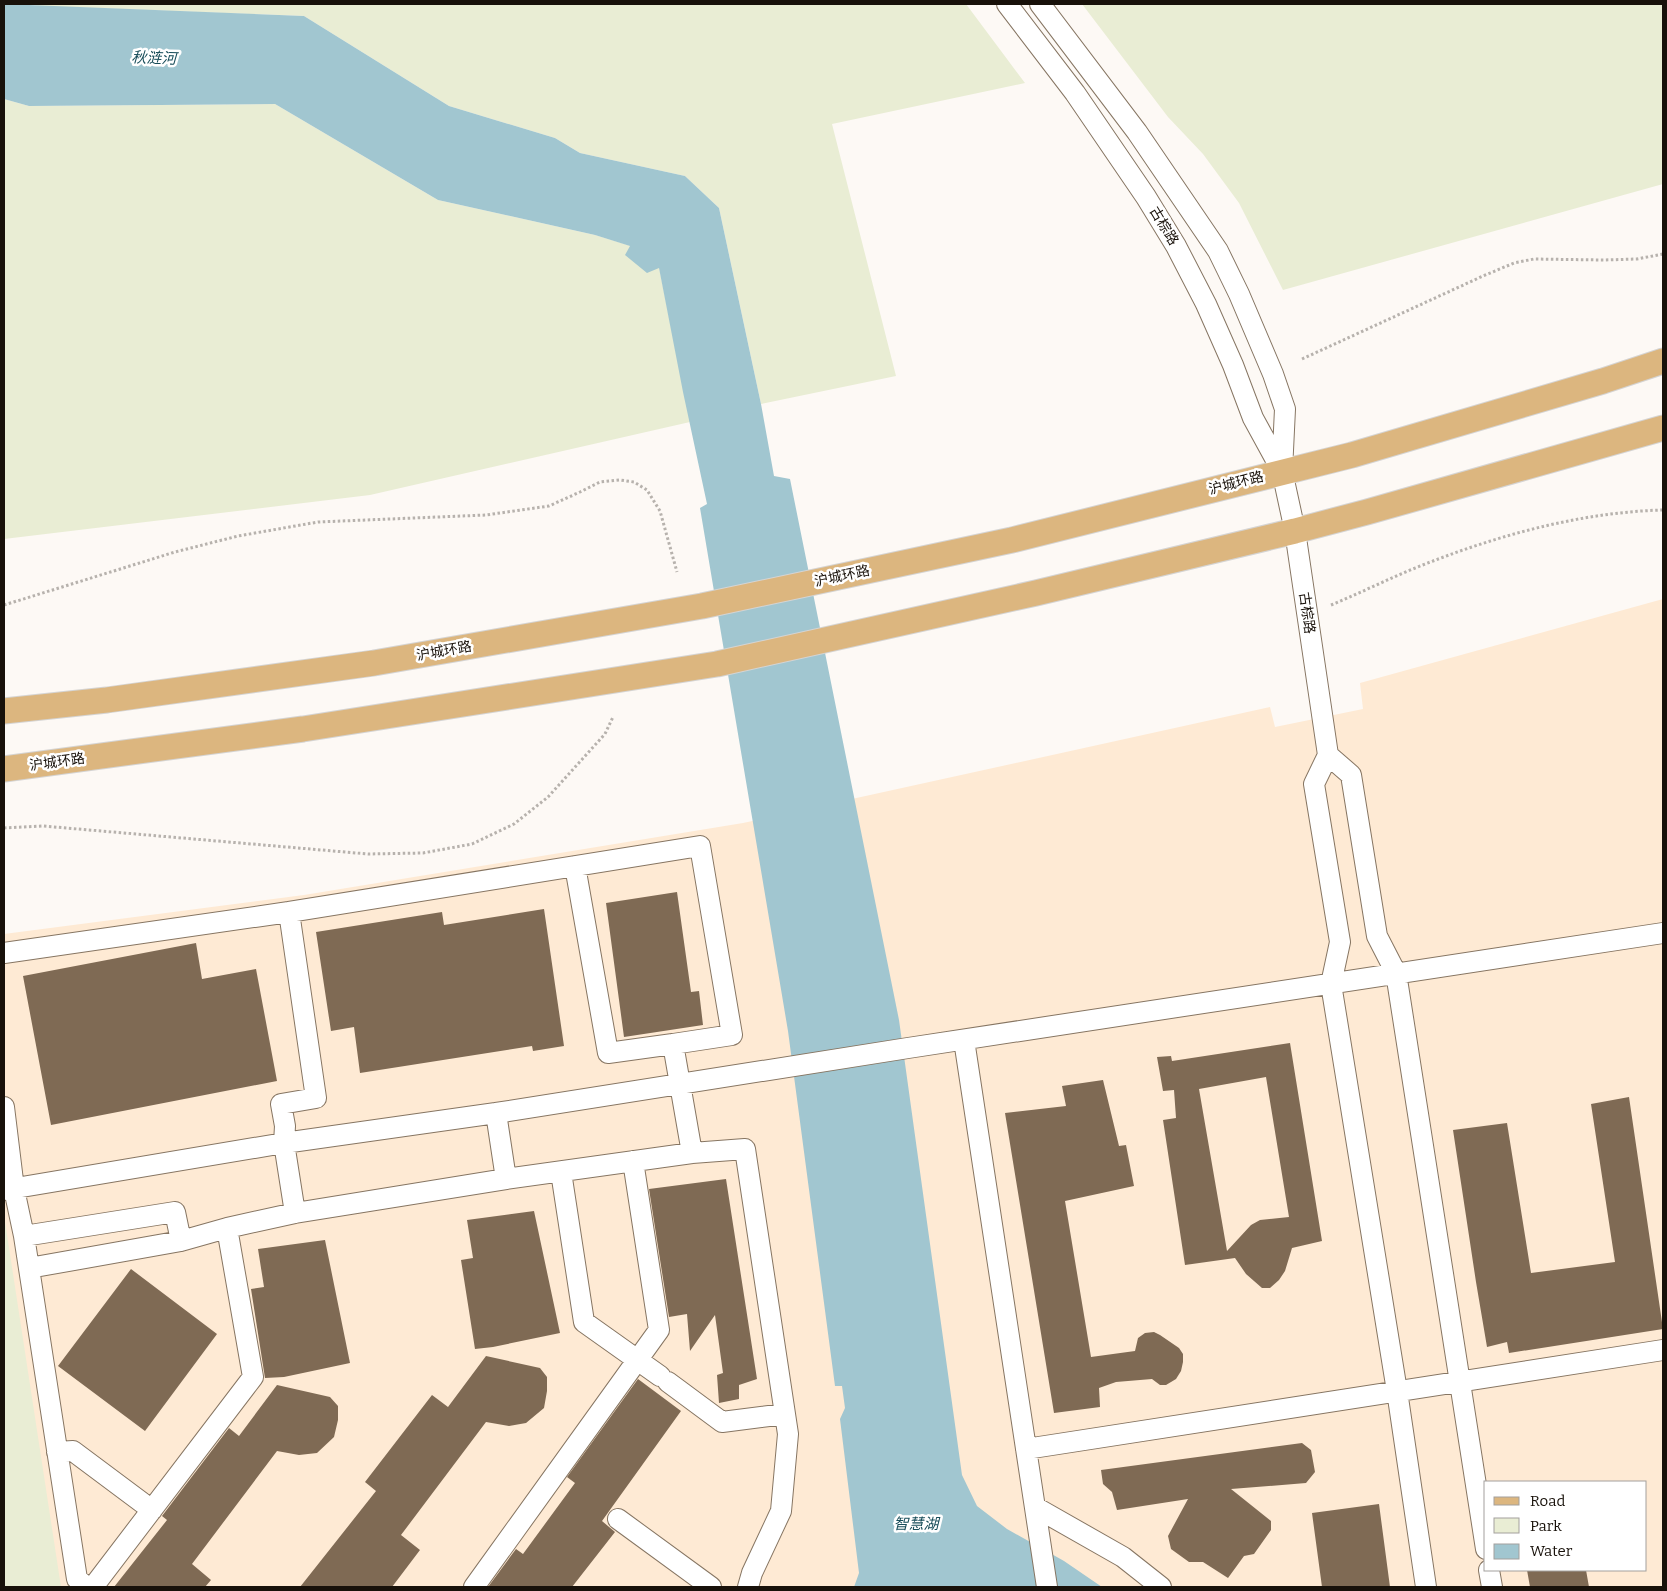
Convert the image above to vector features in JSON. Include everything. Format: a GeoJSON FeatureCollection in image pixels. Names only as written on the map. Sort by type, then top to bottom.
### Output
{"type":"FeatureCollection","features":[{"type":"Feature","properties":{"kind":"main road","name":"沪城环路"},"geometry":{"type":"LineString","coordinates":[[4,711],[107,700],[374,663],[702,606],[821,581],[1012,540],[1371,449],[1603,381],[1663,361]]}},
{"type":"Feature","properties":{"kind":"main road","name":"沪城环路"},"geometry":{"type":"LineString","coordinates":[[4,769],[303,729],[717,664],[1046,591],[1295,531],[1663,428]]}},
{"type":"Feature","properties":{"kind":"street","name":"古棕路"},"geometry":{"type":"LineString","coordinates":[[1007,4],[1091,117],[1146,197],[1176,246],[1234,365],[1253,418],[1282,471]]}},
{"type":"Feature","properties":{"kind":"street","name":"古棕路"},"geometry":{"type":"LineString","coordinates":[[1040,4],[1137,132],[1218,251],[1239,294],[1273,374],[1285,409],[1282,471],[1295,531],[1328,755]]}},
{"type":"Feature","properties":{"kind":"street"},"geometry":{"type":"LineString","coordinates":[[1426,1587],[1397,1391],[1331,984],[1340,942],[1314,784],[1328,755],[1351,775],[1376,936],[1396,973],[1484,1536]]}},
{"type":"Feature","properties":{"kind":"street"},"geometry":{"type":"LineString","coordinates":[[4,953],[289,912],[575,866],[700,846],[732,1035],[608,1053],[575,866]]}},
{"type":"Feature","properties":{"kind":"street"},"geometry":{"type":"LineString","coordinates":[[289,912],[316,1098],[281,1104],[285,1126],[284,1143],[295,1213]]}},
{"type":"Feature","properties":{"kind":"street"},"geometry":{"type":"LineString","coordinates":[[9,1190],[284,1143],[496,1113],[1663,933]]}},
{"type":"Feature","properties":{"kind":"street"},"geometry":{"type":"LineString","coordinates":[[964,1040],[1047,1587]]}},
{"type":"Feature","properties":{"kind":"street"},"geometry":{"type":"LineString","coordinates":[[673,1044],[692,1153]]}},
{"type":"Feature","properties":{"kind":"street"},"geometry":{"type":"LineString","coordinates":[[4,1106],[9,1190],[24,1236],[77,1579],[87,1587]]}},
{"type":"Feature","properties":{"kind":"street"},"geometry":{"type":"LineString","coordinates":[[496,1113],[506,1179]]}},
{"type":"Feature","properties":{"kind":"street"},"geometry":{"type":"LineString","coordinates":[[29,1268],[181,1241],[226,1228],[295,1213],[506,1179],[692,1153],[745,1149],[788,1434],[782,1511],[752,1573],[748,1587]]}},
{"type":"Feature","properties":{"kind":"street"},"geometry":{"type":"LineString","coordinates":[[474,1587],[659,1330],[633,1161]]}},
{"type":"Feature","properties":{"kind":"street"},"geometry":{"type":"LineString","coordinates":[[561,1172],[584,1322],[722,1422],[785,1414]]}},
{"type":"Feature","properties":{"kind":"street"},"geometry":{"type":"LineString","coordinates":[[24,1236],[175,1212],[181,1241]]}},
{"type":"Feature","properties":{"kind":"street"},"geometry":{"type":"LineString","coordinates":[[93,1587],[253,1377],[226,1228]]}},
{"type":"Feature","properties":{"kind":"street"},"geometry":{"type":"LineString","coordinates":[[1026,1449],[1663,1350]]}},
{"type":"Feature","properties":{"kind":"street"},"geometry":{"type":"LineString","coordinates":[[57,1452],[73,1451],[152,1510]]}},
{"type":"Feature","properties":{"kind":"street"},"geometry":{"type":"LineString","coordinates":[[1036,1507],[1123,1556],[1161,1587]]}},
{"type":"Feature","properties":{"kind":"street"},"geometry":{"type":"LineString","coordinates":[[618,1519],[711,1587]]}},
{"type":"Feature","properties":{"kind":"street"},"geometry":{"type":"LineString","coordinates":[[1489,1571],[1492,1587]]}},
{"type":"Feature","properties":{"kind":"path"},"geometry":{"type":"LineString","coordinates":[[1302,358],[1514,263],[1534,259],[1637,259],[1663,254]]}},
{"type":"Feature","properties":{"kind":"path"},"geometry":{"type":"LineString","coordinates":[[4,605],[175,552],[238,536],[318,522],[486,515],[557,503],[600,482],[620,480],[634,482],[647,490],[660,511],[677,572]]}},
{"type":"Feature","properties":{"kind":"path"},"geometry":{"type":"LineString","coordinates":[[1331,605],[1432,562],[1490,541],[1564,522],[1630,511],[1663,510]]}},
{"type":"Feature","properties":{"kind":"path"},"geometry":{"type":"LineString","coordinates":[[4,828],[43,826],[368,854],[423,853],[472,844],[514,824],[548,797],[604,734],[612,717]]}},
{"type":"Feature","properties":{"kind":"shaded area"},"geometry":{"type":"Polygon","coordinates":[[[1663,599],[1663,1587],[4,1587],[4,934],[304,895],[743,823],[1270,707],[1275,727],[1363,709],[1360,683],[1663,599]]]}},
{"type":"Feature","properties":{"kind":"green space"},"geometry":{"type":"Polygon","coordinates":[[[31,4],[966,4],[1025,83],[832,124],[896,376],[761,404],[719,208],[685,176],[580,153],[555,138],[449,106],[304,16],[38,6],[31,4]]]}},
{"type":"Feature","properties":{"kind":"green space"},"geometry":{"type":"Polygon","coordinates":[[[1082,4],[1663,4],[1663,184],[1283,290],[1239,203],[1203,154],[1168,117],[1082,4]]]}},
{"type":"Feature","properties":{"kind":"green space"},"geometry":{"type":"Polygon","coordinates":[[[4,99],[29,106],[275,104],[438,200],[595,235],[631,246],[659,267],[690,422],[370,495],[4,539],[4,99]]]}},
{"type":"Feature","properties":{"kind":"green space"},"geometry":{"type":"Polygon","coordinates":[[[4,1215],[61,1587],[4,1587],[4,1215]]]}},
{"type":"Feature","properties":{"kind":"water"},"geometry":{"type":"Polygon","coordinates":[[[4,4],[304,16],[449,106],[555,138],[580,153],[685,176],[719,208],[761,404],[774,476],[790,479],[899,1020],[962,1475],[977,1506],[1007,1529],[1064,1561],[1102,1587],[854,1587],[859,1573],[840,1419],[845,1408],[842,1386],[835,1386],[788,1031],[700,508],[707,504],[659,268],[647,273],[625,255],[630,246],[595,235],[438,200],[275,104],[29,106],[4,99],[4,4]]]}},
{"type":"Feature","properties":{"kind":"building"},"geometry":{"type":"Polygon","coordinates":[[[677,892],[691,992],[699,991],[703,1025],[624,1037],[606,903],[677,892]]]}},
{"type":"Feature","properties":{"kind":"building"},"geometry":{"type":"Polygon","coordinates":[[[544,909],[564,1046],[533,1051],[532,1046],[360,1073],[354,1027],[331,1031],[316,932],[442,912],[444,925],[544,909]]]}},
{"type":"Feature","properties":{"kind":"building"},"geometry":{"type":"Polygon","coordinates":[[[196,943],[202,979],[256,969],[277,1081],[51,1125],[23,976],[196,943]]]}},
{"type":"Feature","properties":{"kind":"building"},"geometry":{"type":"Polygon","coordinates":[[[1290,1043],[1322,1241],[1292,1248],[1285,1271],[1270,1288],[1262,1288],[1246,1274],[1235,1258],[1185,1265],[1163,1120],[1176,1118],[1174,1090],[1163,1091],[1157,1057],[1171,1056],[1172,1061],[1290,1043]],[[1266,1077],[1199,1089],[1227,1251],[1251,1225],[1260,1220],[1289,1217],[1266,1077]]]}},
{"type":"Feature","properties":{"kind":"building"},"geometry":{"type":"Polygon","coordinates":[[[1103,1080],[1119,1146],[1126,1145],[1134,1186],[1065,1201],[1091,1357],[1135,1351],[1138,1338],[1145,1333],[1154,1332],[1179,1348],[1183,1354],[1183,1362],[1181,1371],[1176,1379],[1166,1385],[1160,1385],[1152,1379],[1116,1382],[1099,1388],[1100,1407],[1054,1413],[1005,1113],[1066,1106],[1062,1086],[1103,1080]]]}},
{"type":"Feature","properties":{"kind":"building"},"geometry":{"type":"Polygon","coordinates":[[[1629,1097],[1663,1329],[1509,1353],[1507,1342],[1487,1347],[1453,1130],[1507,1123],[1531,1273],[1615,1262],[1591,1104],[1629,1097]]]}},
{"type":"Feature","properties":{"kind":"building"},"geometry":{"type":"Polygon","coordinates":[[[726,1179],[757,1379],[739,1385],[739,1399],[719,1403],[717,1375],[723,1373],[715,1315],[690,1351],[687,1314],[669,1317],[649,1189],[726,1179]]]}},
{"type":"Feature","properties":{"kind":"building"},"geometry":{"type":"Polygon","coordinates":[[[534,1211],[560,1333],[475,1349],[461,1260],[473,1258],[467,1220],[534,1211]]]}},
{"type":"Feature","properties":{"kind":"building"},"geometry":{"type":"Polygon","coordinates":[[[325,1240],[350,1363],[284,1377],[265,1378],[251,1289],[264,1287],[258,1249],[325,1240]]]}},
{"type":"Feature","properties":{"kind":"building"},"geometry":{"type":"Polygon","coordinates":[[[131,1269],[217,1334],[145,1431],[58,1366],[131,1269]]]}},
{"type":"Feature","properties":{"kind":"building"},"geometry":{"type":"Polygon","coordinates":[[[486,1356],[540,1368],[547,1377],[544,1408],[526,1423],[509,1426],[486,1422],[401,1535],[420,1550],[392,1587],[300,1587],[376,1491],[365,1482],[432,1395],[448,1407],[486,1356]]]}},
{"type":"Feature","properties":{"kind":"building"},"geometry":{"type":"Polygon","coordinates":[[[638,1379],[681,1411],[602,1521],[615,1532],[572,1587],[488,1587],[516,1549],[523,1554],[575,1483],[567,1477],[638,1379]]]}},
{"type":"Feature","properties":{"kind":"building"},"geometry":{"type":"Polygon","coordinates":[[[277,1385],[330,1397],[338,1406],[338,1420],[334,1437],[317,1453],[299,1455],[277,1451],[192,1564],[211,1580],[205,1587],[114,1587],[167,1520],[162,1516],[229,1428],[239,1436],[277,1385]]]}},
{"type":"Feature","properties":{"kind":"building"},"geometry":{"type":"Polygon","coordinates":[[[1302,1443],[1311,1450],[1315,1472],[1306,1483],[1231,1489],[1271,1521],[1271,1530],[1254,1554],[1244,1556],[1228,1578],[1203,1562],[1189,1562],[1171,1549],[1168,1536],[1188,1499],[1117,1510],[1112,1492],[1103,1484],[1101,1470],[1302,1443]]]}},
{"type":"Feature","properties":{"kind":"building"},"geometry":{"type":"Polygon","coordinates":[[[1379,1504],[1390,1587],[1322,1587],[1312,1513],[1379,1504]]]}},
{"type":"Feature","properties":{"kind":"building"},"geometry":{"type":"Polygon","coordinates":[[[1527,1571],[1586,1571],[1589,1587],[1530,1587],[1527,1571]]]}},
{"type":"Feature","properties":{"kind":"water label","name":"秋涟河"},"geometry":{"type":"Point","coordinates":[154,58]}},
{"type":"Feature","properties":{"kind":"water label","name":"智慧湖"},"geometry":{"type":"Point","coordinates":[916,1524]}}]}
